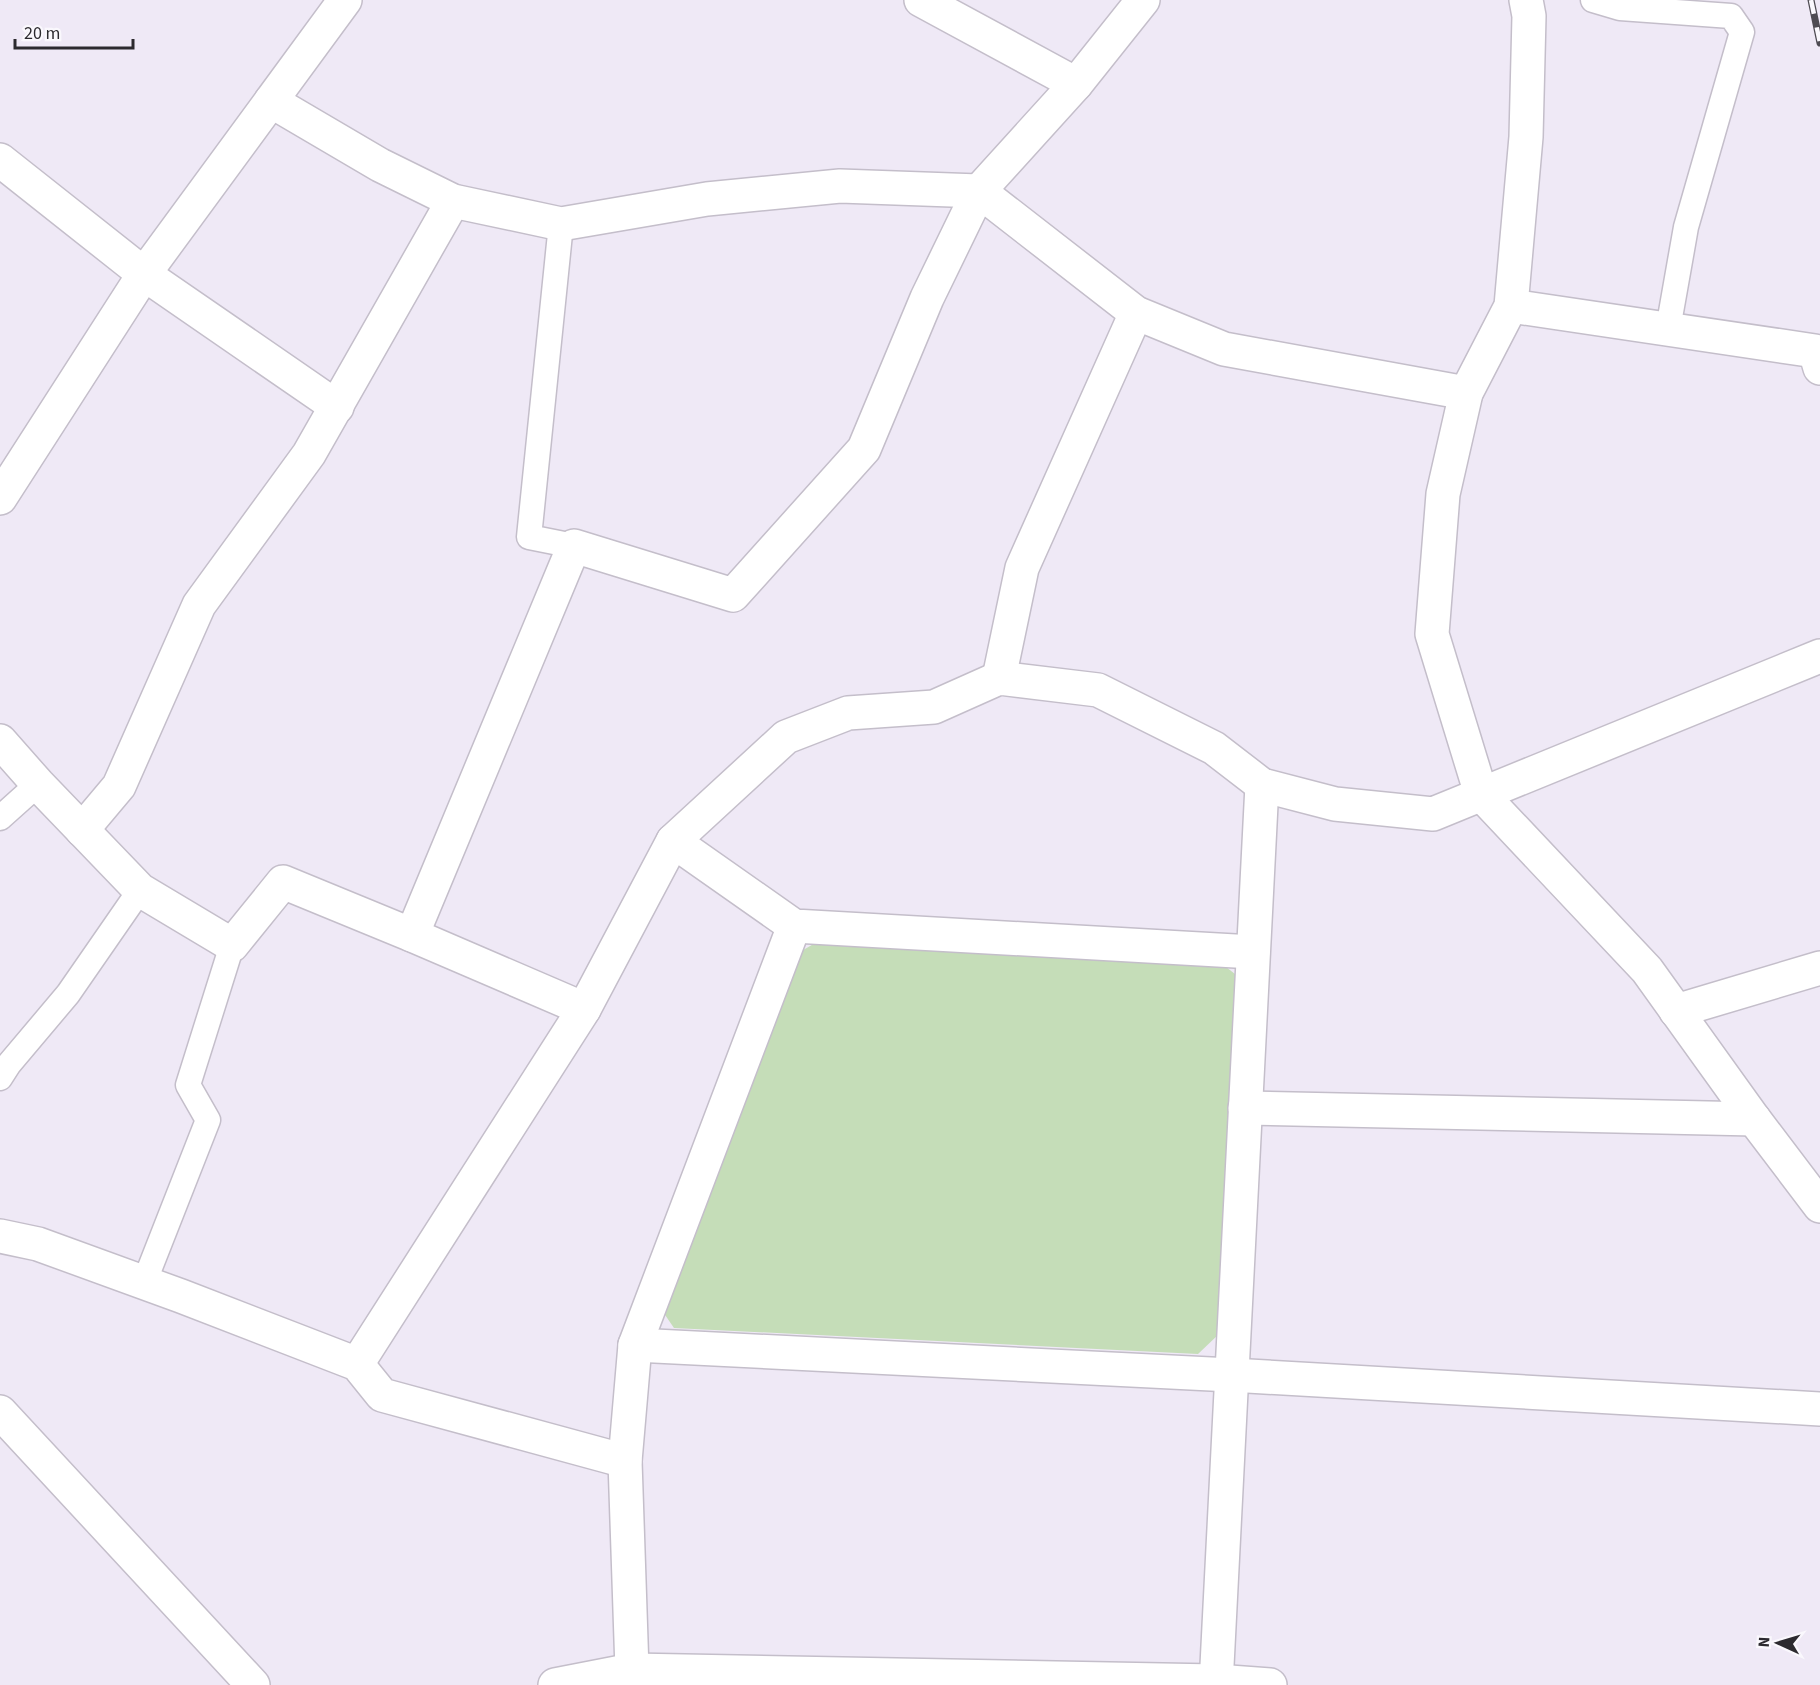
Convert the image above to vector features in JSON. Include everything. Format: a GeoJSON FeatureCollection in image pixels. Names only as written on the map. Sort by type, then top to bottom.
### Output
{"type":"FeatureCollection","features":[{"type":"Feature","properties":{"kind":"street"},"geometry":{"type":"LineString","coordinates":[[0,498],[144,274],[345,0]]}},
{"type":"Feature","properties":{"kind":"street"},"geometry":{"type":"LineString","coordinates":[[921,0],[1076,84]]}},
{"type":"Feature","properties":{"kind":"street"},"geometry":{"type":"LineString","coordinates":[[412,935],[574,546],[733,595],[864,449],[927,298],[979,191],[1076,84],[1143,0]]}},
{"type":"Feature","properties":{"kind":"street"},"geometry":{"type":"LineString","coordinates":[[1526,0],[1530,16],[1526,137],[1511,306],[1466,393],[1443,494],[1432,634],[1481,794],[1647,970],[1820,1206]]}},
{"type":"Feature","properties":{"kind":"street"},"geometry":{"type":"LineString","coordinates":[[271,101],[380,165],[453,201],[561,224],[707,199],[840,186],[979,191],[1136,314],[1224,349],[1466,393]]}},
{"type":"Feature","properties":{"kind":"street"},"geometry":{"type":"LineString","coordinates":[[0,160],[144,274],[337,407]]}},
{"type":"Feature","properties":{"kind":"street"},"geometry":{"type":"LineString","coordinates":[[82,830],[119,786],[199,605],[309,454],[453,201]]}},
{"type":"Feature","properties":{"kind":"street"},"geometry":{"type":"LineString","coordinates":[[1511,306],[1815,351],[1820,368]]}},
{"type":"Feature","properties":{"kind":"street"},"geometry":{"type":"LineString","coordinates":[[999,678],[1022,568],[1136,314]]}},
{"type":"Feature","properties":{"kind":"street"},"geometry":{"type":"LineString","coordinates":[[357,1364],[584,1009],[673,841],[786,737],[848,713],[934,707],[999,678],[1098,690],[1214,748],[1262,785],[1335,804],[1433,814],[1820,656]]}},
{"type":"Feature","properties":{"kind":"street"},"geometry":{"type":"LineString","coordinates":[[0,741],[140,890],[232,945],[284,882],[584,1009]]}},
{"type":"Feature","properties":{"kind":"street"},"geometry":{"type":"LineString","coordinates":[[1216,1683],[1262,785]]}},
{"type":"Feature","properties":{"kind":"street"},"geometry":{"type":"LineString","coordinates":[[673,841],[794,926],[1253,952]]}},
{"type":"Feature","properties":{"kind":"street"},"geometry":{"type":"LineString","coordinates":[[632,1670],[625,1461],[635,1345],[794,926]]}},
{"type":"Feature","properties":{"kind":"street"},"geometry":{"type":"LineString","coordinates":[[1676,1011],[1820,968]]}},
{"type":"Feature","properties":{"kind":"street"},"geometry":{"type":"LineString","coordinates":[[1245,1108],[1754,1119]]}},
{"type":"Feature","properties":{"kind":"street"},"geometry":{"type":"LineString","coordinates":[[0,1236],[38,1244],[357,1364],[382,1395],[625,1461]]}},
{"type":"Feature","properties":{"kind":"street"},"geometry":{"type":"LineString","coordinates":[[635,1345],[1231,1375],[1820,1409]]}},
{"type":"Feature","properties":{"kind":"street"},"geometry":{"type":"LineString","coordinates":[[0,1412],[254,1685]]}},
{"type":"Feature","properties":{"kind":"street"},"geometry":{"type":"LineString","coordinates":[[555,1685],[632,1670],[1270,1685]]}},
{"type":"Feature","properties":{"kind":"lane"},"geometry":{"type":"LineString","coordinates":[[1593,0],[1620,8],[1731,16],[1742,32],[1686,227],[1668,329]]}},
{"type":"Feature","properties":{"kind":"lane"},"geometry":{"type":"LineString","coordinates":[[561,224],[529,537],[574,546]]}},
{"type":"Feature","properties":{"kind":"lane"},"geometry":{"type":"LineString","coordinates":[[0,818],[38,784]]}},
{"type":"Feature","properties":{"kind":"lane"},"geometry":{"type":"LineString","coordinates":[[0,1078],[9,1064],[68,994],[140,890]]}},
{"type":"Feature","properties":{"kind":"lane"},"geometry":{"type":"LineString","coordinates":[[144,1283],[208,1120],[188,1085],[232,945]]}},
{"type":"Feature","properties":{"kind":"green space"},"geometry":{"type":"Polygon","coordinates":[[[817,942],[1217,960],[1235,974],[1219,1334],[1198,1354],[674,1328],[661,1309],[798,953],[817,942]]]}},
{"type":"Feature","properties":{"kind":"railway"},"geometry":{"type":"LineString","coordinates":[[1811,0],[1820,43]]}}]}
